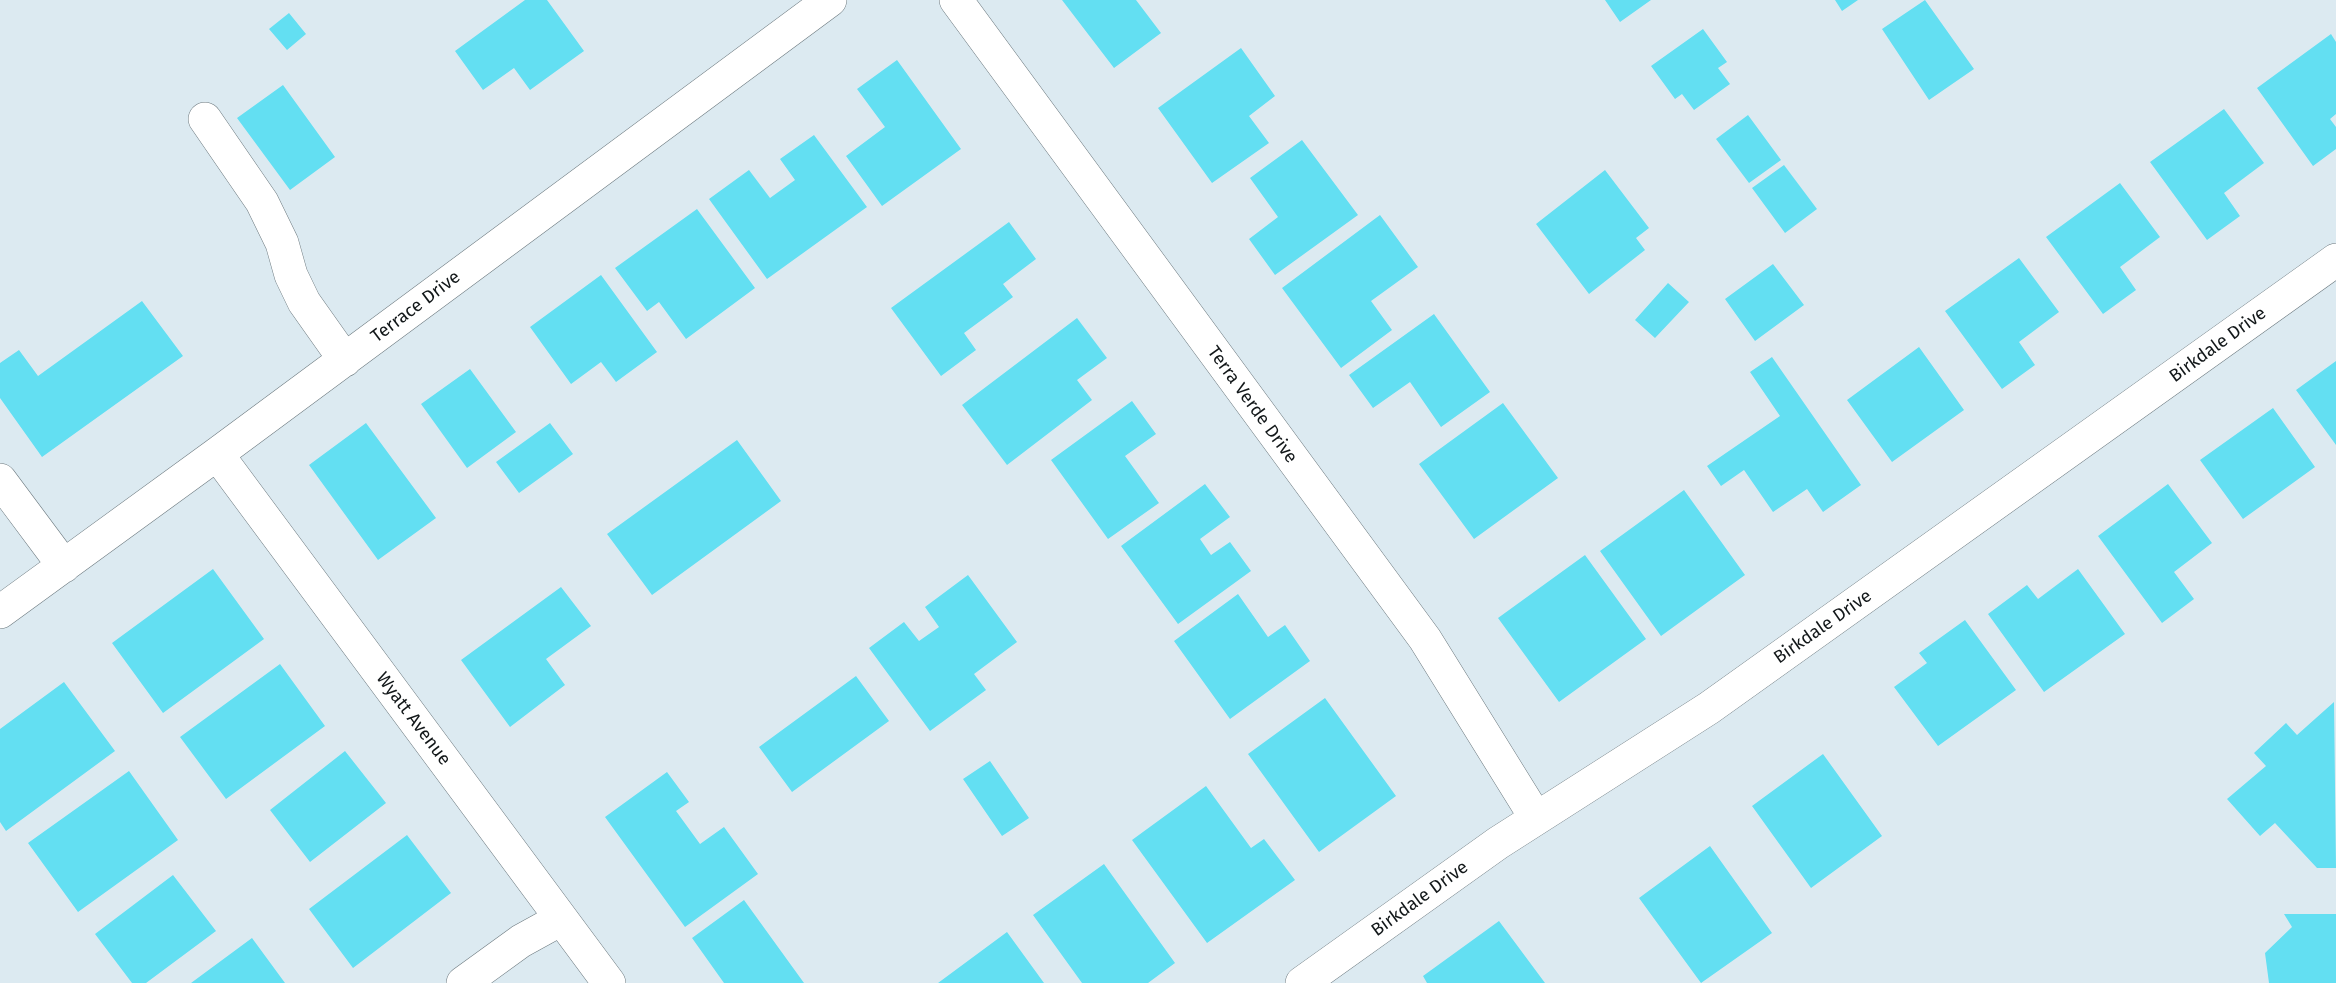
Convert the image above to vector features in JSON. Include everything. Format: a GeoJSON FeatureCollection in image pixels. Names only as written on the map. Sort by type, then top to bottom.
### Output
{"type":"FeatureCollection","features":[{"type":"Feature","properties":{"kind":"street","name":"Terrace Drive"},"geometry":{"type":"LineString","coordinates":[[0,612],[345,360],[830,0]]}},
{"type":"Feature","properties":{"kind":"street","name":"Terra Verde Drive"},"geometry":{"type":"LineString","coordinates":[[956,0],[1425,639],[1536,818]]}},
{"type":"Feature","properties":{"kind":"street"},"geometry":{"type":"LineString","coordinates":[[205,119],[262,202],[282,243],[291,275],[303,302],[345,360]]}},
{"type":"Feature","properties":{"kind":"street","name":"Birkdale Drive"},"geometry":{"type":"LineString","coordinates":[[1302,983],[1536,818],[1709,708],[2336,260]]}},
{"type":"Feature","properties":{"kind":"street","name":"Wyatt Avenue"},"geometry":{"type":"LineString","coordinates":[[217,454],[609,983]]}},
{"type":"Feature","properties":{"kind":"street"},"geometry":{"type":"LineString","coordinates":[[0,480],[64,566]]}},
{"type":"Feature","properties":{"kind":"street"},"geometry":{"type":"LineString","coordinates":[[463,983],[521,941],[561,919]]}},
{"type":"Feature","properties":{"kind":"building"},"geometry":{"type":"Polygon","coordinates":[[[525,0],[547,0],[584,51],[530,90],[514,68],[483,90],[455,51],[525,0]]]}},
{"type":"Feature","properties":{"kind":"building"},"geometry":{"type":"Polygon","coordinates":[[[1062,0],[1136,0],[1161,33],[1114,68],[1062,0]]]}},
{"type":"Feature","properties":{"kind":"building"},"geometry":{"type":"Polygon","coordinates":[[[1605,0],[1651,0],[1620,22],[1605,0]]]}},
{"type":"Feature","properties":{"kind":"building"},"geometry":{"type":"Polygon","coordinates":[[[1835,0],[1858,0],[1842,11],[1835,0]]]}},
{"type":"Feature","properties":{"kind":"building"},"geometry":{"type":"Polygon","coordinates":[[[1925,0],[1974,69],[1929,100],[1882,29],[1925,0]]]}},
{"type":"Feature","properties":{"kind":"building"},"geometry":{"type":"Polygon","coordinates":[[[289,13],[306,34],[287,50],[269,29],[289,13]]]}},
{"type":"Feature","properties":{"kind":"building"},"geometry":{"type":"Polygon","coordinates":[[[1703,29],[1727,62],[1718,68],[1730,84],[1694,110],[1682,94],[1675,99],[1651,66],[1703,29]]]}},
{"type":"Feature","properties":{"kind":"building"},"geometry":{"type":"Polygon","coordinates":[[[2331,34],[2336,42],[2336,114],[2330,119],[2336,127],[2336,149],[2313,166],[2257,88],[2331,34]]]}},
{"type":"Feature","properties":{"kind":"building"},"geometry":{"type":"Polygon","coordinates":[[[1241,48],[1275,96],[1249,116],[1269,143],[1212,183],[1158,108],[1241,48]]]}},
{"type":"Feature","properties":{"kind":"building"},"geometry":{"type":"Polygon","coordinates":[[[897,60],[961,149],[882,206],[846,156],[885,127],[857,89],[897,60]]]}},
{"type":"Feature","properties":{"kind":"building"},"geometry":{"type":"Polygon","coordinates":[[[283,85],[335,157],[290,190],[237,118],[283,85]]]}},
{"type":"Feature","properties":{"kind":"building"},"geometry":{"type":"Polygon","coordinates":[[[2224,109],[2264,163],[2224,193],[2240,216],[2207,240],[2150,162],[2224,109]]]}},
{"type":"Feature","properties":{"kind":"building"},"geometry":{"type":"Polygon","coordinates":[[[1748,115],[1781,160],[1749,183],[1716,139],[1748,115]]]}},
{"type":"Feature","properties":{"kind":"building"},"geometry":{"type":"Polygon","coordinates":[[[814,135],[867,207],[767,279],[709,199],[749,170],[770,198],[795,180],[780,159],[814,135]]]}},
{"type":"Feature","properties":{"kind":"building"},"geometry":{"type":"Polygon","coordinates":[[[1302,140],[1358,215],[1275,275],[1249,239],[1278,217],[1250,178],[1302,140]]]}},
{"type":"Feature","properties":{"kind":"building"},"geometry":{"type":"Polygon","coordinates":[[[1784,165],[1817,209],[1785,233],[1752,188],[1784,165]]]}},
{"type":"Feature","properties":{"kind":"building"},"geometry":{"type":"Polygon","coordinates":[[[1605,170],[1649,228],[1636,238],[1645,250],[1589,294],[1536,224],[1605,170]]]}},
{"type":"Feature","properties":{"kind":"building"},"geometry":{"type":"Polygon","coordinates":[[[2120,183],[2160,237],[2120,267],[2136,290],[2103,314],[2046,237],[2120,183]]]}},
{"type":"Feature","properties":{"kind":"building"},"geometry":{"type":"Polygon","coordinates":[[[697,209],[755,288],[686,339],[659,302],[647,311],[615,268],[697,209]]]}},
{"type":"Feature","properties":{"kind":"building"},"geometry":{"type":"Polygon","coordinates":[[[1380,215],[1418,267],[1371,301],[1392,330],[1341,368],[1282,288],[1380,215]]]}},
{"type":"Feature","properties":{"kind":"building"},"geometry":{"type":"Polygon","coordinates":[[[1009,222],[1036,259],[1003,284],[1013,297],[964,333],[976,350],[941,376],[891,308],[1009,222]]]}},
{"type":"Feature","properties":{"kind":"building"},"geometry":{"type":"Polygon","coordinates":[[[2019,258],[2059,312],[2019,342],[2035,365],[2002,389],[1945,311],[2019,258]]]}},
{"type":"Feature","properties":{"kind":"building"},"geometry":{"type":"Polygon","coordinates":[[[1773,264],[1804,305],[1755,341],[1725,299],[1773,264]]]}},
{"type":"Feature","properties":{"kind":"building"},"geometry":{"type":"Polygon","coordinates":[[[601,275],[657,352],[616,382],[601,362],[571,384],[530,327],[601,275]]]}},
{"type":"Feature","properties":{"kind":"building"},"geometry":{"type":"Polygon","coordinates":[[[1668,283],[1689,302],[1655,338],[1635,320],[1668,283]]]}},
{"type":"Feature","properties":{"kind":"building"},"geometry":{"type":"Polygon","coordinates":[[[142,301],[183,356],[42,457],[0,398],[0,363],[19,350],[38,376],[142,301]]]}},
{"type":"Feature","properties":{"kind":"building"},"geometry":{"type":"Polygon","coordinates":[[[1434,314],[1490,392],[1441,427],[1410,382],[1373,408],[1349,375],[1434,314]]]}},
{"type":"Feature","properties":{"kind":"building"},"geometry":{"type":"Polygon","coordinates":[[[1077,318],[1107,358],[1077,380],[1092,400],[1007,465],[962,405],[1077,318]]]}},
{"type":"Feature","properties":{"kind":"building"},"geometry":{"type":"Polygon","coordinates":[[[1919,347],[1964,410],[1892,462],[1847,400],[1919,347]]]}},
{"type":"Feature","properties":{"kind":"building"},"geometry":{"type":"Polygon","coordinates":[[[1772,357],[1861,485],[1823,512],[1807,489],[1773,512],[1744,470],[1721,486],[1707,466],[1780,416],[1750,372],[1772,357]]]}},
{"type":"Feature","properties":{"kind":"building"},"geometry":{"type":"Polygon","coordinates":[[[2336,361],[2336,445],[2296,390],[2336,361]]]}},
{"type":"Feature","properties":{"kind":"building"},"geometry":{"type":"Polygon","coordinates":[[[470,369],[516,432],[467,468],[421,404],[470,369]]]}},
{"type":"Feature","properties":{"kind":"building"},"geometry":{"type":"Polygon","coordinates":[[[1132,401],[1156,434],[1125,456],[1159,503],[1108,539],[1051,460],[1132,401]]]}},
{"type":"Feature","properties":{"kind":"building"},"geometry":{"type":"Polygon","coordinates":[[[1503,403],[1558,478],[1474,539],[1419,464],[1503,403]]]}},
{"type":"Feature","properties":{"kind":"building"},"geometry":{"type":"Polygon","coordinates":[[[2273,408],[2315,467],[2243,519],[2200,460],[2273,408]]]}},
{"type":"Feature","properties":{"kind":"building"},"geometry":{"type":"Polygon","coordinates":[[[366,423],[436,518],[378,560],[309,465],[366,423]]]}},
{"type":"Feature","properties":{"kind":"building"},"geometry":{"type":"Polygon","coordinates":[[[550,423],[573,454],[519,493],[496,462],[550,423]]]}},
{"type":"Feature","properties":{"kind":"building"},"geometry":{"type":"Polygon","coordinates":[[[737,440],[781,501],[652,595],[607,534],[737,440]]]}},
{"type":"Feature","properties":{"kind":"building"},"geometry":{"type":"Polygon","coordinates":[[[1205,484],[1230,517],[1200,539],[1211,555],[1230,542],[1251,571],[1178,624],[1121,546],[1205,484]]]}},
{"type":"Feature","properties":{"kind":"building"},"geometry":{"type":"Polygon","coordinates":[[[2168,484],[2212,543],[2174,572],[2194,599],[2162,623],[2098,536],[2168,484]]]}},
{"type":"Feature","properties":{"kind":"building"},"geometry":{"type":"Polygon","coordinates":[[[1684,490],[1745,575],[1661,636],[1600,551],[1684,490]]]}},
{"type":"Feature","properties":{"kind":"building"},"geometry":{"type":"Polygon","coordinates":[[[1585,555],[1646,639],[1559,702],[1498,618],[1585,555]]]}},
{"type":"Feature","properties":{"kind":"building"},"geometry":{"type":"Polygon","coordinates":[[[213,569],[264,639],[163,713],[112,643],[213,569]]]}},
{"type":"Feature","properties":{"kind":"building"},"geometry":{"type":"Polygon","coordinates":[[[2078,569],[2125,634],[2044,692],[1988,614],[2027,585],[2038,599],[2078,569]]]}},
{"type":"Feature","properties":{"kind":"building"},"geometry":{"type":"Polygon","coordinates":[[[968,575],[1017,642],[974,674],[986,690],[930,731],[869,648],[904,622],[919,641],[939,627],[925,607],[968,575]]]}},
{"type":"Feature","properties":{"kind":"building"},"geometry":{"type":"Polygon","coordinates":[[[561,587],[591,626],[546,659],[565,685],[510,727],[461,660],[561,587]]]}},
{"type":"Feature","properties":{"kind":"building"},"geometry":{"type":"Polygon","coordinates":[[[1238,594],[1268,637],[1285,625],[1310,661],[1230,719],[1174,641],[1238,594]]]}},
{"type":"Feature","properties":{"kind":"building"},"geometry":{"type":"Polygon","coordinates":[[[1965,620],[2016,690],[1938,746],[1894,687],[1927,663],[1919,653],[1965,620]]]}},
{"type":"Feature","properties":{"kind":"building"},"geometry":{"type":"Polygon","coordinates":[[[280,664],[325,726],[226,799],[180,737],[280,664]]]}},
{"type":"Feature","properties":{"kind":"building"},"geometry":{"type":"Polygon","coordinates":[[[856,676],[889,721],[792,792],[759,747],[856,676]]]}},
{"type":"Feature","properties":{"kind":"building"},"geometry":{"type":"Polygon","coordinates":[[[64,682],[115,751],[6,831],[0,822],[0,729],[64,682]]]}},
{"type":"Feature","properties":{"kind":"building"},"geometry":{"type":"Polygon","coordinates":[[[1325,698],[1396,796],[1319,852],[1248,754],[1325,698]]]}},
{"type":"Feature","properties":{"kind":"building"},"geometry":{"type":"Polygon","coordinates":[[[2334,702],[2336,868],[2317,868],[2275,823],[2260,836],[2227,799],[2266,766],[2254,753],[2286,723],[2297,735],[2334,702]]]}},
{"type":"Feature","properties":{"kind":"building"},"geometry":{"type":"Polygon","coordinates":[[[345,751],[386,803],[310,862],[270,810],[345,751]]]}},
{"type":"Feature","properties":{"kind":"building"},"geometry":{"type":"Polygon","coordinates":[[[1823,754],[1882,836],[1811,888],[1752,806],[1823,754]]]}},
{"type":"Feature","properties":{"kind":"building"},"geometry":{"type":"Polygon","coordinates":[[[990,761],[1029,818],[1002,836],[963,779],[990,761]]]}},
{"type":"Feature","properties":{"kind":"building"},"geometry":{"type":"Polygon","coordinates":[[[129,771],[178,840],[78,912],[28,843],[129,771]]]}},
{"type":"Feature","properties":{"kind":"building"},"geometry":{"type":"Polygon","coordinates":[[[667,772],[689,802],[676,811],[700,844],[724,827],[758,874],[685,927],[605,817],[667,772]]]}},
{"type":"Feature","properties":{"kind":"building"},"geometry":{"type":"Polygon","coordinates":[[[1206,786],[1251,848],[1264,839],[1295,880],[1207,943],[1132,840],[1206,786]]]}},
{"type":"Feature","properties":{"kind":"building"},"geometry":{"type":"Polygon","coordinates":[[[407,835],[451,893],[353,968],[309,909],[407,835]]]}},
{"type":"Feature","properties":{"kind":"building"},"geometry":{"type":"Polygon","coordinates":[[[1710,846],[1772,933],[1701,983],[1639,898],[1710,846]]]}},
{"type":"Feature","properties":{"kind":"building"},"geometry":{"type":"Polygon","coordinates":[[[1104,864],[1175,963],[1148,983],[1082,983],[1033,915],[1104,864]]]}},
{"type":"Feature","properties":{"kind":"building"},"geometry":{"type":"Polygon","coordinates":[[[173,875],[216,931],[146,983],[132,983],[95,934],[173,875]]]}},
{"type":"Feature","properties":{"kind":"building"},"geometry":{"type":"Polygon","coordinates":[[[744,900],[804,983],[724,983],[692,938],[744,900]]]}},
{"type":"Feature","properties":{"kind":"building"},"geometry":{"type":"Polygon","coordinates":[[[2284,914],[2336,914],[2336,983],[2269,983],[2265,953],[2292,927],[2284,914]]]}},
{"type":"Feature","properties":{"kind":"building"},"geometry":{"type":"Polygon","coordinates":[[[1499,921],[1545,983],[1427,983],[1423,976],[1499,921]]]}},
{"type":"Feature","properties":{"kind":"building"},"geometry":{"type":"Polygon","coordinates":[[[1007,932],[1044,983],[938,983],[1007,932]]]}},
{"type":"Feature","properties":{"kind":"building"},"geometry":{"type":"Polygon","coordinates":[[[252,938],[285,983],[191,983],[252,938]]]}}]}
